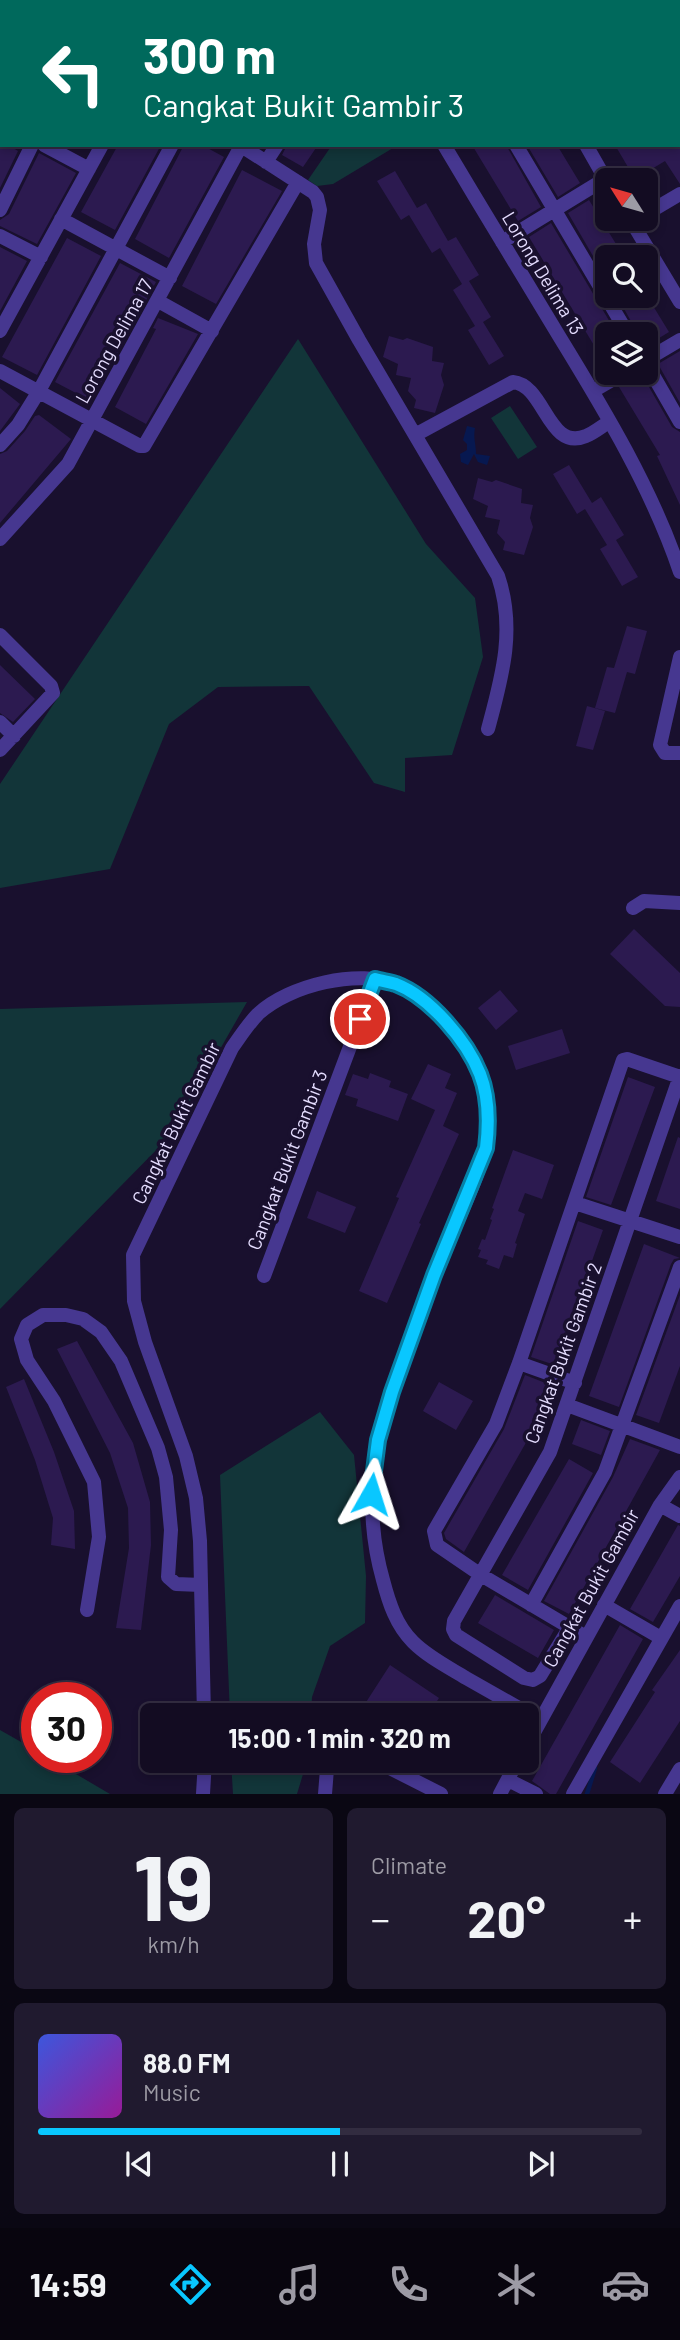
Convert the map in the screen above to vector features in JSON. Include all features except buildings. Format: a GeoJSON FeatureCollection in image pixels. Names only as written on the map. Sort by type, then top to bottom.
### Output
{"type":"FeatureCollection","features":[{"type":"Feature","properties":{"kind":"street"},"geometry":{"type":"LineString","coordinates":[[0,210],[31,147]]}},
{"type":"Feature","properties":{"kind":"street"},"geometry":{"type":"LineString","coordinates":[[48,147],[89,169]]}},
{"type":"Feature","properties":{"kind":"street"},"geometry":{"type":"LineString","coordinates":[[0,331],[101,147]]}},
{"type":"Feature","properties":{"kind":"street"},"geometry":{"type":"LineString","coordinates":[[0,445],[18,425],[39,391],[171,147]]}},
{"type":"Feature","properties":{"kind":"street","name":"Lorong Delima 17"},"geometry":{"type":"LineString","coordinates":[[0,539],[68,464],[239,147]]}},
{"type":"Feature","properties":{"kind":"street"},"geometry":{"type":"LineString","coordinates":[[242,147],[313,192],[320,210],[314,244],[316,263],[498,576],[505,595],[508,642],[488,729]]}},
{"type":"Feature","properties":{"kind":"street"},"geometry":{"type":"LineString","coordinates":[[267,162],[276,147]]}},
{"type":"Feature","properties":{"kind":"street","name":"Lorong Delima 13"},"geometry":{"type":"LineString","coordinates":[[445,147],[593,391],[635,470],[680,572]]}},
{"type":"Feature","properties":{"kind":"street"},"geometry":{"type":"LineString","coordinates":[[517,147],[621,322]]}},
{"type":"Feature","properties":{"kind":"street"},"geometry":{"type":"LineString","coordinates":[[587,147],[599,168]]}},
{"type":"Feature","properties":{"kind":"street"},"geometry":{"type":"LineString","coordinates":[[0,371],[144,446],[298,182]]}},
{"type":"Feature","properties":{"kind":"street"},"geometry":{"type":"LineString","coordinates":[[502,242],[595,186]]}},
{"type":"Feature","properties":{"kind":"street"},"geometry":{"type":"LineString","coordinates":[[658,207],[680,194]]}},
{"type":"Feature","properties":{"kind":"street"},"geometry":{"type":"LineString","coordinates":[[61,219],[170,278]]}},
{"type":"Feature","properties":{"kind":"street"},"geometry":{"type":"LineString","coordinates":[[639,231],[680,302]]}},
{"type":"Feature","properties":{"kind":"street"},"geometry":{"type":"LineString","coordinates":[[0,236],[41,257]]}},
{"type":"Feature","properties":{"kind":"street"},"geometry":{"type":"LineString","coordinates":[[158,301],[212,331]]}},
{"type":"Feature","properties":{"kind":"street"},"geometry":{"type":"LineString","coordinates":[[658,354],[680,340]]}},
{"type":"Feature","properties":{"kind":"street"},"geometry":{"type":"LineString","coordinates":[[415,435],[513,382],[527,387],[557,430],[565,436],[585,437],[609,422]]}},
{"type":"Feature","properties":{"kind":"street"},"geometry":{"type":"LineString","coordinates":[[658,383],[680,422]]}},
{"type":"Feature","properties":{"kind":"street"},"geometry":{"type":"LineString","coordinates":[[593,391],[603,385]]}},
{"type":"Feature","properties":{"kind":"street"},"geometry":{"type":"LineString","coordinates":[[0,635],[53,689],[51,696],[0,750]]}},
{"type":"Feature","properties":{"kind":"street"},"geometry":{"type":"LineString","coordinates":[[680,657],[660,745],[665,753],[680,753]]}},
{"type":"Feature","properties":{"kind":"street"},"geometry":{"type":"LineString","coordinates":[[0,722],[14,736]]}},
{"type":"Feature","properties":{"kind":"street"},"geometry":{"type":"LineString","coordinates":[[633,908],[644,901],[680,903]]}},
{"type":"Feature","properties":{"kind":"street","name":"Cangkat Bukit Gambir"},"geometry":{"type":"LineString","coordinates":[[204,1703],[196,1498],[187,1456],[145,1342],[134,1301],[133,1255],[232,1048],[259,1013],[297,991],[320,983],[345,979],[375,979],[398,985],[416,996],[435,1010],[462,1041],[480,1074],[487,1108],[486,1148],[434,1275],[392,1392],[378,1440],[372,1477],[371,1510],[381,1574],[397,1621],[413,1642],[434,1659],[540,1720],[660,1505],[680,1477]]}},
{"type":"Feature","properties":{"kind":"street","name":"Cangkat Bukit Gambir 3"},"geometry":{"type":"LineString","coordinates":[[264,1276],[375,979]]}},
{"type":"Feature","properties":{"kind":"street"},"geometry":{"type":"LineString","coordinates":[[586,1637],[481,1576],[437,1545],[435,1531],[496,1424],[623,1060],[627,1059],[680,1077]]}},
{"type":"Feature","properties":{"kind":"street","name":"Cangkat Bukit Gambir 2"},"geometry":{"type":"LineString","coordinates":[[569,1627],[540,1676],[533,1680],[524,1678],[456,1635],[453,1629],[454,1621],[550,1452],[680,1077]]}},
{"type":"Feature","properties":{"kind":"street"},"geometry":{"type":"LineString","coordinates":[[575,1203],[680,1237]]}},
{"type":"Feature","properties":{"kind":"street"},"geometry":{"type":"LineString","coordinates":[[531,1605],[605,1472],[680,1267]]}},
{"type":"Feature","properties":{"kind":"street"},"geometry":{"type":"LineString","coordinates":[[87,1610],[99,1537],[94,1482],[54,1401],[27,1360],[22,1339],[27,1325],[43,1315],[66,1315],[83,1320],[101,1332],[121,1361],[158,1448],[166,1478],[172,1530],[168,1577],[176,1584],[201,1585]]}},
{"type":"Feature","properties":{"kind":"street"},"geometry":{"type":"LineString","coordinates":[[519,1363],[575,1383]]}},
{"type":"Feature","properties":{"kind":"street"},"geometry":{"type":"LineString","coordinates":[[567,1405],[680,1447]]}},
{"type":"Feature","properties":{"kind":"street"},"geometry":{"type":"LineString","coordinates":[[660,1505],[680,1516]]}},
{"type":"Feature","properties":{"kind":"street"},"geometry":{"type":"LineString","coordinates":[[604,1605],[661,1638]]}},
{"type":"Feature","properties":{"kind":"street"},"geometry":{"type":"LineString","coordinates":[[573,1794],[680,1606]]}},
{"type":"Feature","properties":{"kind":"street"},"geometry":{"type":"LineString","coordinates":[[665,1794],[680,1769]]}},
{"type":"Feature","properties":{"kind":"street"},"geometry":{"type":"LineString","coordinates":[[203,1794],[204,1773]]}},
{"type":"Feature","properties":{"kind":"street"},"geometry":{"type":"LineString","coordinates":[[325,1794],[327,1773]]}},
{"type":"Feature","properties":{"kind":"street"},"geometry":{"type":"LineString","coordinates":[[400,1773],[441,1794]]}},
{"type":"Feature","properties":{"kind":"street"},"geometry":{"type":"LineString","coordinates":[[499,1794],[512,1773]]}},
{"type":"Feature","properties":{"kind":"street"},"geometry":{"type":"LineString","coordinates":[[508,1780],[536,1794]]}},
{"type":"Feature","properties":{"kind":"green space"},"geometry":{"type":"Polygon","coordinates":[[[331,147],[395,147],[333,184],[317,186],[308,180],[331,147]]]}},
{"type":"Feature","properties":{"kind":"green space"},"geometry":{"type":"Polygon","coordinates":[[[298,339],[426,544],[475,598],[483,657],[452,755],[405,758],[405,792],[374,783],[309,686],[218,687],[169,724],[110,869],[0,888],[0,784],[298,339]]]}},
{"type":"Feature","properties":{"kind":"green space"},"geometry":{"type":"Polygon","coordinates":[[[510,406],[537,447],[518,459],[491,418],[510,406]]]}},
{"type":"Feature","properties":{"kind":"green space"},"geometry":{"type":"Polygon","coordinates":[[[247,1002],[171,1135],[0,1309],[0,1009],[247,1002]]]}},
{"type":"Feature","properties":{"kind":"green space"},"geometry":{"type":"Polygon","coordinates":[[[320,1412],[354,1455],[366,1576],[365,1623],[330,1646],[312,1703],[230,1703],[220,1475],[320,1412]]]}},
{"type":"Feature","properties":{"kind":"green space"},"geometry":{"type":"Polygon","coordinates":[[[0,1730],[21,1742],[21,1773],[74,1773],[110,1794],[0,1794],[0,1730]]]}},
{"type":"Feature","properties":{"kind":"green space"},"geometry":{"type":"Polygon","coordinates":[[[232,1773],[303,1773],[297,1794],[233,1794],[232,1773]]]}},
{"type":"Feature","properties":{"kind":"shaded area"},"geometry":{"type":"Polygon","coordinates":[[[467,426],[475,428],[476,454],[490,456],[487,465],[478,462],[474,454],[468,465],[461,462],[460,454],[467,450],[467,444],[463,440],[467,426]]]}},
{"type":"Feature","properties":{"kind":"waterway"},"geometry":{"type":"LineString","coordinates":[[587,1794],[595,1768]]}},
{"type":"Feature","properties":{"kind":"route"},"geometry":{"type":"LineString","coordinates":[[360,1019],[375,979],[398,985],[435,1010],[462,1041],[480,1074],[488,1129],[486,1148],[480,1165],[434,1275],[392,1392],[378,1440],[371,1494]]}}]}
